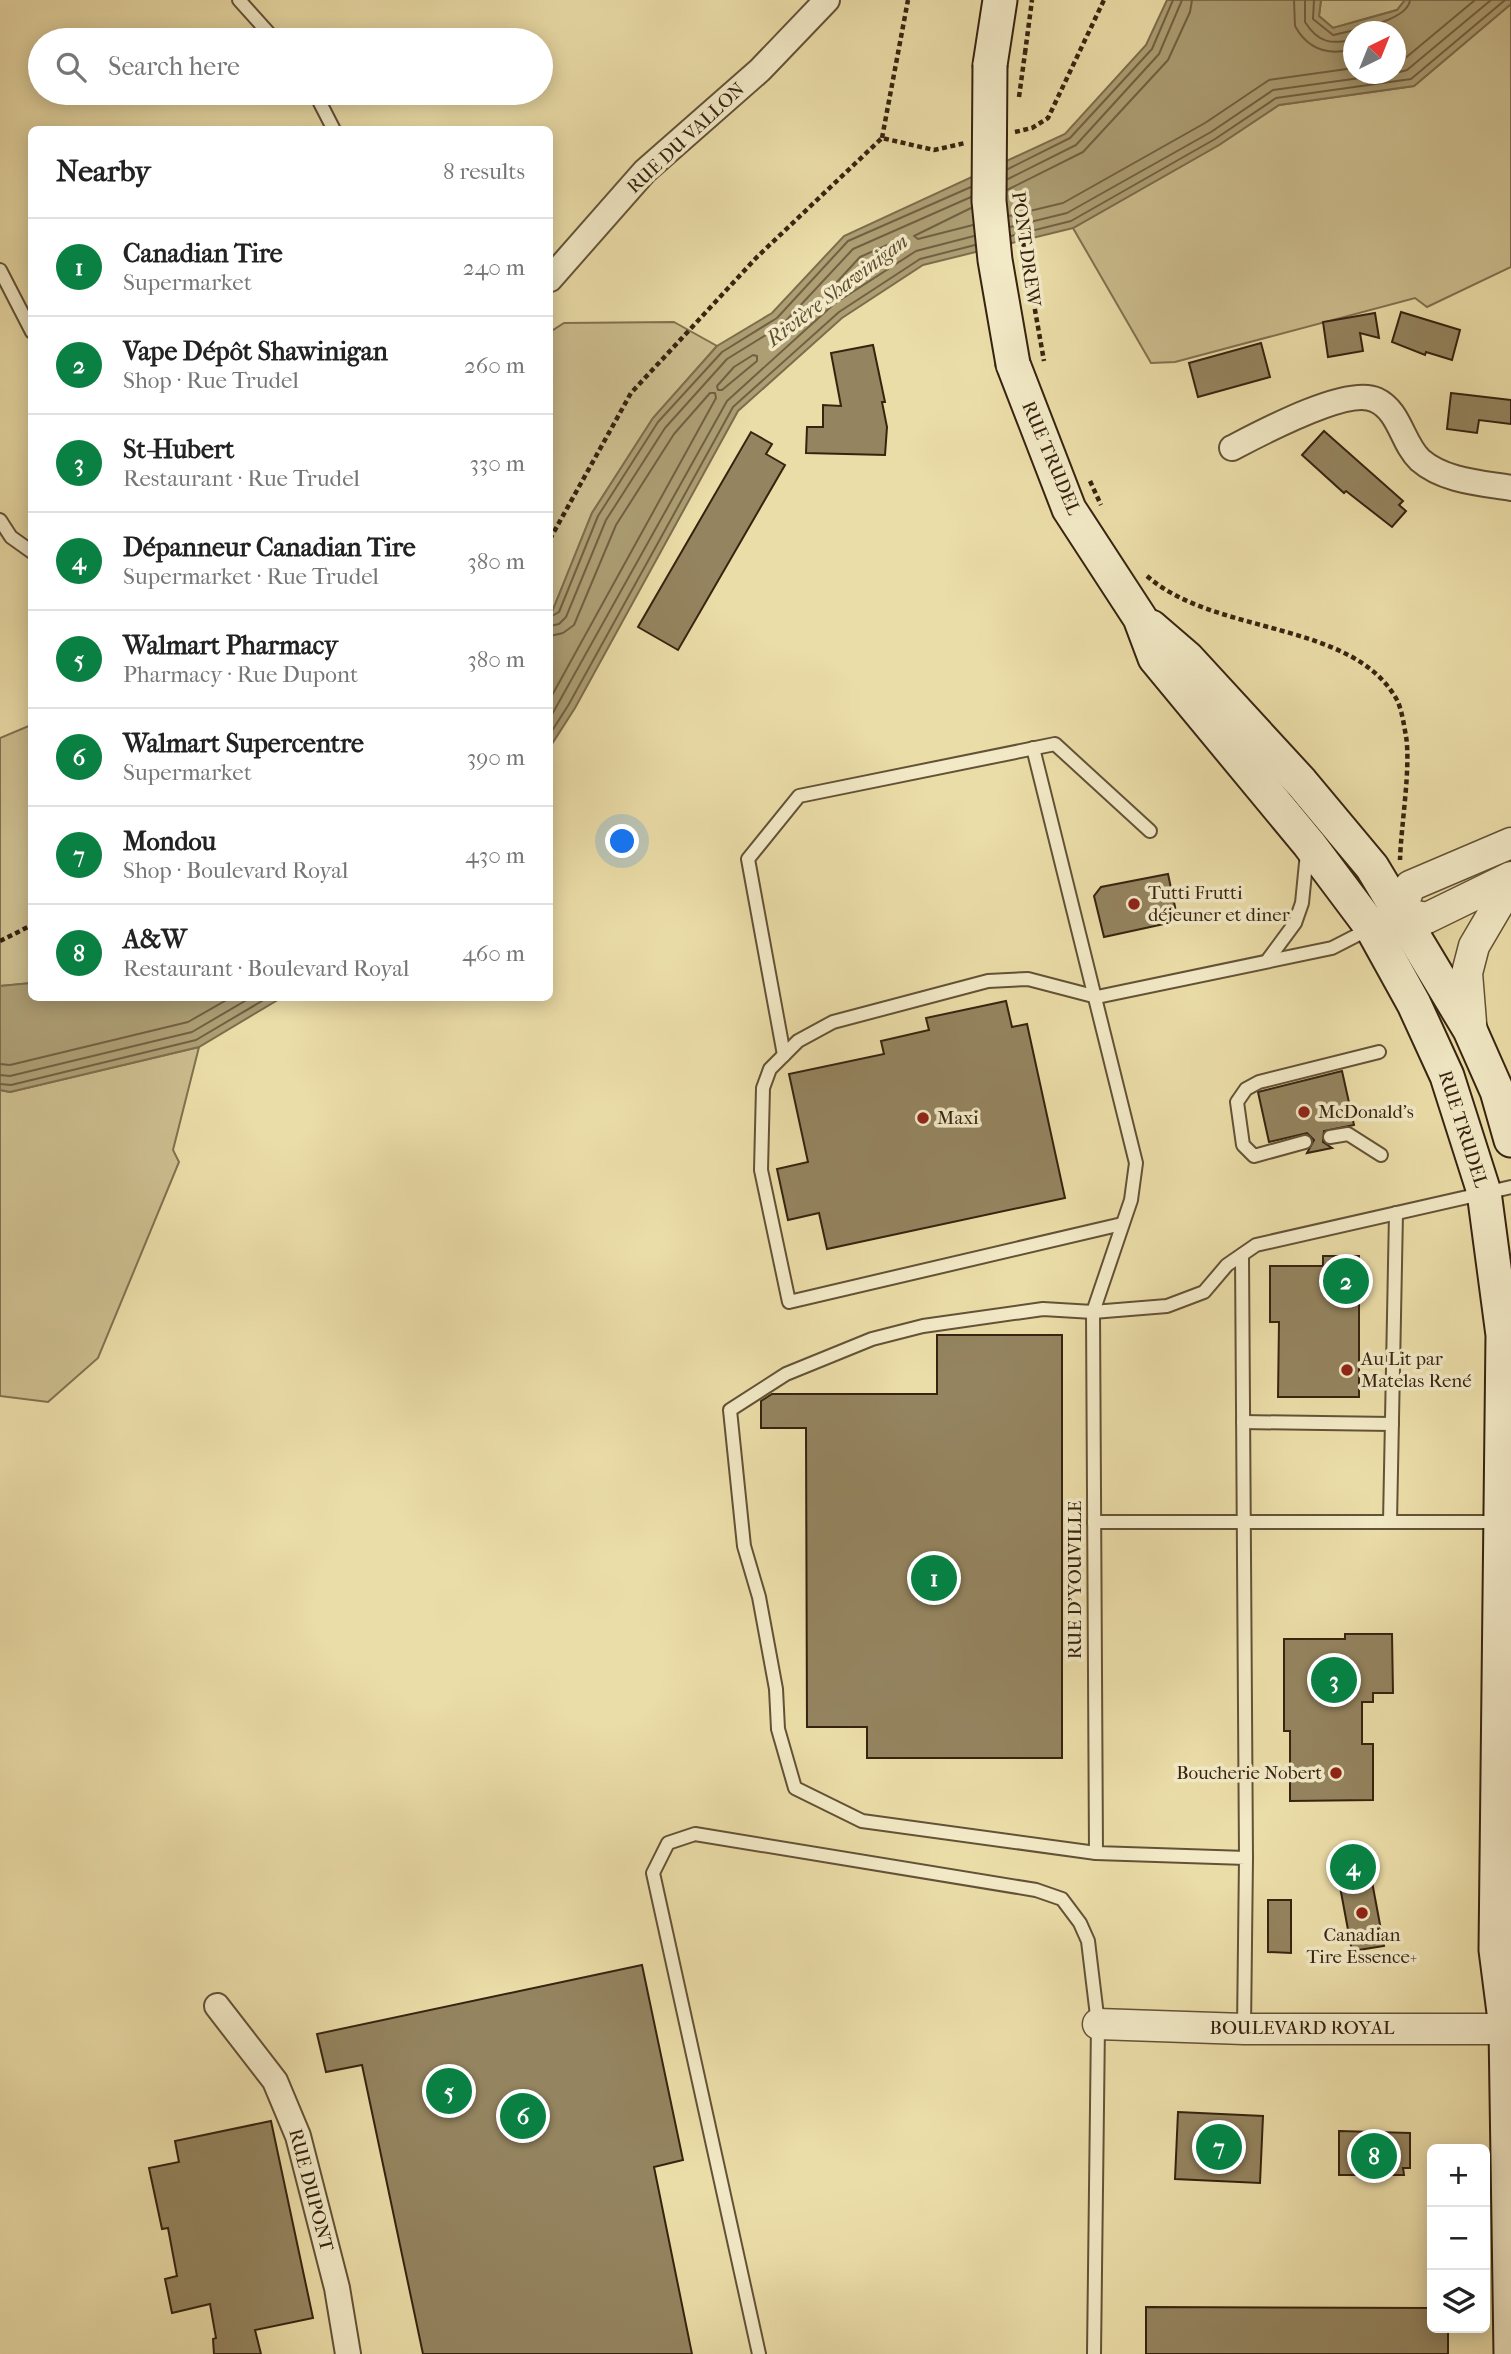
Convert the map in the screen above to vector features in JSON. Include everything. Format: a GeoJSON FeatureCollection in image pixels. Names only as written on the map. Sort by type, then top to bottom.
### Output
{"type":"FeatureCollection","features":[{"type":"Feature","properties":{"kind":"main road","name":"PONT DREW"},"geometry":{"type":"LineString","coordinates":[[1000,0],[990,65],[989,201],[995,260],[1028,363]]}},
{"type":"Feature","properties":{"kind":"main road","name":"RUE TRUDEL"},"geometry":{"type":"LineString","coordinates":[[1028,363],[1069,509],[1140,618],[1155,658],[1309,844],[1386,921],[1472,1036],[1497,1091],[1511,1140]]}},
{"type":"Feature","properties":{"kind":"main road","name":"RUE TRUDEL"},"geometry":{"type":"LineString","coordinates":[[1140,618],[1186,658],[1301,782],[1372,867],[1386,921],[1414,1004],[1498,1189],[1506,1521],[1496,1950],[1510,2024],[1511,2354]]}},
{"type":"Feature","properties":{"kind":"street","name":"RUE DU VALLON"},"geometry":{"type":"LineString","coordinates":[[553,276],[646,171],[760,70],[827,0]]}},
{"type":"Feature","properties":{"kind":"street"},"geometry":{"type":"LineString","coordinates":[[1232,448],[1284,421],[1354,397],[1375,399],[1390,411],[1420,460],[1456,479],[1511,488]]}},
{"type":"Feature","properties":{"kind":"street"},"geometry":{"type":"LineString","coordinates":[[1386,921],[1410,886],[1511,843]]}},
{"type":"Feature","properties":{"kind":"street"},"geometry":{"type":"LineString","coordinates":[[1386,921],[1427,918],[1511,877]]}},
{"type":"Feature","properties":{"kind":"street"},"geometry":{"type":"LineString","coordinates":[[1472,1036],[1467,973],[1474,946],[1511,883]]}},
{"type":"Feature","properties":{"kind":"street","name":"RUE DUPONT"},"geometry":{"type":"LineString","coordinates":[[217,2006],[275,2081],[298,2136],[337,2288],[348,2354]]}},
{"type":"Feature","properties":{"kind":"street","name":"BOULEVARD ROYAL"},"geometry":{"type":"LineString","coordinates":[[1098,2024],[1244,2029],[1510,2024]]}},
{"type":"Feature","properties":{"kind":"lane"},"geometry":{"type":"LineString","coordinates":[[239,0],[264,28]]}},
{"type":"Feature","properties":{"kind":"lane"},"geometry":{"type":"LineString","coordinates":[[321,105],[332,126]]}},
{"type":"Feature","properties":{"kind":"lane"},"geometry":{"type":"LineString","coordinates":[[0,270],[28,324]]}},
{"type":"Feature","properties":{"kind":"lane"},"geometry":{"type":"LineString","coordinates":[[0,520],[11,537],[28,549]]}},
{"type":"Feature","properties":{"kind":"lane"},"geometry":{"type":"LineString","coordinates":[[784,1055],[748,859],[799,796],[1055,744],[1150,831]]}},
{"type":"Feature","properties":{"kind":"lane","name":"RUE D'YOUVILLE"},"geometry":{"type":"LineString","coordinates":[[1033,748],[1097,997],[1136,1163],[1136,1179],[1093,1312],[1096,1853]]}},
{"type":"Feature","properties":{"kind":"lane"},"geometry":{"type":"LineString","coordinates":[[1267,961],[1295,923],[1302,903],[1309,844]]}},
{"type":"Feature","properties":{"kind":"lane"},"geometry":{"type":"LineString","coordinates":[[1122,1224],[789,1302],[761,1170],[763,1088],[770,1069],[798,1041],[834,1022],[988,981],[1028,979],[1097,997],[1332,948],[1386,921]]}},
{"type":"Feature","properties":{"kind":"lane"},"geometry":{"type":"LineString","coordinates":[[1305,1142],[1254,1156],[1243,1145],[1237,1102],[1246,1089],[1259,1082],[1380,1052]]}},
{"type":"Feature","properties":{"kind":"lane"},"geometry":{"type":"LineString","coordinates":[[1330,1137],[1348,1134],[1381,1155]]}},
{"type":"Feature","properties":{"kind":"lane"},"geometry":{"type":"LineString","coordinates":[[1246,1858],[1096,1853],[862,1821],[795,1788],[778,1729],[776,1689],[759,1597],[744,1546],[730,1410],[786,1374],[872,1339],[923,1326],[1043,1309],[1093,1312],[1167,1306],[1204,1292],[1227,1265],[1256,1245],[1498,1189]]}},
{"type":"Feature","properties":{"kind":"lane"},"geometry":{"type":"LineString","coordinates":[[1390,1522],[1395,1213]]}},
{"type":"Feature","properties":{"kind":"lane"},"geometry":{"type":"LineString","coordinates":[[1242,1255],[1246,1858],[1244,2029]]}},
{"type":"Feature","properties":{"kind":"lane"},"geometry":{"type":"LineString","coordinates":[[1243,1422],[1392,1424]]}},
{"type":"Feature","properties":{"kind":"lane"},"geometry":{"type":"LineString","coordinates":[[1094,1522],[1506,1521]]}},
{"type":"Feature","properties":{"kind":"lane"},"geometry":{"type":"LineString","coordinates":[[759,2354],[653,1873],[668,1843],[695,1834],[1036,1890],[1062,1899],[1080,1923],[1088,1941],[1098,2024],[1094,2354]]}},
{"type":"Feature","properties":{"kind":"path"},"geometry":{"type":"LineString","coordinates":[[553,534],[631,393],[757,257],[882,138],[908,0]]}},
{"type":"Feature","properties":{"kind":"path"},"geometry":{"type":"LineString","coordinates":[[1018,106],[1032,0]]}},
{"type":"Feature","properties":{"kind":"path"},"geometry":{"type":"LineString","coordinates":[[1007,133],[1032,128],[1048,118],[1104,0]]}},
{"type":"Feature","properties":{"kind":"path"},"geometry":{"type":"LineString","coordinates":[[1015,145],[1017,119]]}},
{"type":"Feature","properties":{"kind":"path"},"geometry":{"type":"LineString","coordinates":[[882,138],[934,150],[971,142]]}},
{"type":"Feature","properties":{"kind":"path","name":"PONT DREW"},"geometry":{"type":"LineString","coordinates":[[1022,239],[1028,363]]}},
{"type":"Feature","properties":{"kind":"path"},"geometry":{"type":"LineString","coordinates":[[1028,363],[1047,373]]}},
{"type":"Feature","properties":{"kind":"path"},"geometry":{"type":"LineString","coordinates":[[1089,480],[1106,516]]}},
{"type":"Feature","properties":{"kind":"path"},"geometry":{"type":"LineString","coordinates":[[1143,572],[1163,590],[1211,612],[1339,649],[1373,670],[1398,701],[1406,740],[1402,871]]}},
{"type":"Feature","properties":{"kind":"path"},"geometry":{"type":"LineString","coordinates":[[0,941],[28,927]]}},
{"type":"Feature","properties":{"kind":"shaded area"},"geometry":{"type":"Polygon","coordinates":[[[1321,0],[1405,0],[1397,10],[1358,21],[1343,21],[1343,25],[1333,28],[1319,16],[1321,0]]]}},
{"type":"Feature","properties":{"kind":"shaded area"},"geometry":{"type":"Polygon","coordinates":[[[1511,4],[1511,267],[1427,307],[1415,298],[1175,362],[1151,363],[1073,228],[1219,145],[1279,105],[1414,86],[1511,4]]]}},
{"type":"Feature","properties":{"kind":"shaded area"},"geometry":{"type":"Polygon","coordinates":[[[674,322],[717,346],[653,418],[592,513],[553,610],[553,330],[564,323],[674,322]]]}},
{"type":"Feature","properties":{"kind":"shaded area"},"geometry":{"type":"Polygon","coordinates":[[[28,726],[28,983],[0,986],[0,738],[28,726]]]}},
{"type":"Feature","properties":{"kind":"shaded area"},"geometry":{"type":"Polygon","coordinates":[[[199,1047],[173,1150],[179,1162],[98,1358],[48,1402],[0,1396],[0,1090],[10,1092],[199,1047]]]}},
{"type":"Feature","properties":{"kind":"water","name":"Rivière Shawinigan"},"geometry":{"type":"Polygon","coordinates":[[[1167,0],[1321,0],[1319,16],[1333,28],[1343,25],[1343,84],[1406,84],[1406,21],[1358,21],[1397,10],[1405,0],[1511,0],[1511,4],[1414,86],[1279,105],[1219,145],[1073,228],[923,265],[842,318],[738,411],[575,708],[553,742],[553,610],[592,513],[653,418],[717,346],[772,313],[844,236],[1065,134],[1146,45],[1167,0]]]}},
{"type":"Feature","properties":{"kind":"water"},"geometry":{"type":"Polygon","coordinates":[[[28,983],[28,1001],[276,1001],[199,1047],[10,1092],[0,1090],[0,986],[28,983]]]}},
{"type":"Feature","properties":{"kind":"building"},"geometry":{"type":"Polygon","coordinates":[[[1401,312],[1460,330],[1452,360],[1426,352],[1425,355],[1392,342],[1401,312]]]}},
{"type":"Feature","properties":{"kind":"building"},"geometry":{"type":"Polygon","coordinates":[[[1375,313],[1379,338],[1360,333],[1363,351],[1328,357],[1323,322],[1375,313]]]}},
{"type":"Feature","properties":{"kind":"building"},"geometry":{"type":"Polygon","coordinates":[[[1261,343],[1270,377],[1198,397],[1189,363],[1261,343]]]}},
{"type":"Feature","properties":{"kind":"building"},"geometry":{"type":"Polygon","coordinates":[[[873,345],[885,402],[882,402],[887,427],[885,455],[806,453],[807,427],[823,427],[823,405],[841,406],[831,353],[873,345]]]}},
{"type":"Feature","properties":{"kind":"building"},"geometry":{"type":"Polygon","coordinates":[[[1451,393],[1511,400],[1511,424],[1479,420],[1477,433],[1447,429],[1451,393]]]}},
{"type":"Feature","properties":{"kind":"building"},"geometry":{"type":"Polygon","coordinates":[[[1324,431],[1403,501],[1399,505],[1406,511],[1392,527],[1346,491],[1344,493],[1302,455],[1324,431]]]}},
{"type":"Feature","properties":{"kind":"building"},"geometry":{"type":"Polygon","coordinates":[[[751,432],[772,444],[766,454],[785,465],[678,650],[638,627],[751,432]]]}},
{"type":"Feature","properties":{"kind":"building"},"geometry":{"type":"Polygon","coordinates":[[[1168,874],[1178,921],[1104,937],[1094,896],[1101,887],[1168,874]]]}},
{"type":"Feature","properties":{"kind":"building","name":"Maxi"},"geometry":{"type":"Polygon","coordinates":[[[1006,1001],[1012,1027],[1027,1024],[1065,1198],[827,1249],[819,1213],[788,1220],[777,1169],[808,1162],[789,1074],[884,1054],[881,1041],[929,1030],[926,1018],[1006,1001]]]}},
{"type":"Feature","properties":{"kind":"building"},"geometry":{"type":"Polygon","coordinates":[[[1342,1071],[1354,1125],[1324,1131],[1323,1142],[1332,1148],[1307,1153],[1314,1140],[1307,1133],[1269,1142],[1258,1092],[1342,1071]]]}},
{"type":"Feature","properties":{"kind":"building"},"geometry":{"type":"Polygon","coordinates":[[[1323,1256],[1359,1256],[1359,1397],[1278,1397],[1279,1322],[1270,1322],[1270,1266],[1323,1266],[1323,1256]]]}},
{"type":"Feature","properties":{"kind":"building"},"geometry":{"type":"Polygon","coordinates":[[[937,1335],[1062,1335],[1062,1758],[867,1758],[867,1727],[807,1727],[806,1428],[761,1428],[761,1401],[772,1394],[937,1394],[937,1335]]]}},
{"type":"Feature","properties":{"kind":"building"},"geometry":{"type":"Polygon","coordinates":[[[1345,1634],[1392,1634],[1393,1693],[1373,1693],[1373,1702],[1362,1702],[1362,1744],[1373,1744],[1373,1800],[1290,1801],[1290,1731],[1284,1731],[1284,1639],[1345,1639],[1345,1634]]]}},
{"type":"Feature","properties":{"kind":"building","name":"Canadian Tire Essence+"},"geometry":{"type":"Polygon","coordinates":[[[1367,1855],[1384,1946],[1352,1951],[1335,1860],[1367,1855]]]}},
{"type":"Feature","properties":{"kind":"building"},"geometry":{"type":"Polygon","coordinates":[[[1268,1900],[1291,1900],[1291,1953],[1268,1952],[1268,1900]]]}},
{"type":"Feature","properties":{"kind":"building"},"geometry":{"type":"Polygon","coordinates":[[[642,1965],[683,2160],[654,2167],[692,2354],[423,2354],[362,2065],[326,2072],[317,2034],[642,1965]]]}},
{"type":"Feature","properties":{"kind":"building"},"geometry":{"type":"Polygon","coordinates":[[[1178,2112],[1263,2116],[1260,2183],[1175,2179],[1178,2112]]]}},
{"type":"Feature","properties":{"kind":"building"},"geometry":{"type":"Polygon","coordinates":[[[271,2121],[313,2318],[255,2330],[261,2354],[214,2354],[213,2339],[216,2338],[210,2304],[172,2313],[165,2279],[177,2276],[168,2228],[162,2229],[149,2168],[179,2162],[175,2141],[271,2121]]]}},
{"type":"Feature","properties":{"kind":"building"},"geometry":{"type":"Polygon","coordinates":[[[1339,2131],[1410,2133],[1410,2168],[1403,2168],[1404,2175],[1339,2175],[1339,2131]]]}},
{"type":"Feature","properties":{"kind":"building"},"geometry":{"type":"Polygon","coordinates":[[[1146,2307],[1427,2308],[1427,2333],[1448,2333],[1448,2354],[1146,2354],[1146,2307]]]}},
{"type":"Feature","properties":{"kind":"place","name":"Tutti Frutti déjeuner et diner"},"geometry":{"type":"Point","coordinates":[1134,904]}},
{"type":"Feature","properties":{"kind":"place","name":"McDonald's"},"geometry":{"type":"Point","coordinates":[1304,1112]}},
{"type":"Feature","properties":{"kind":"place","name":"Maxi"},"geometry":{"type":"Point","coordinates":[923,1118]}},
{"type":"Feature","properties":{"kind":"place","name":"Vape Dépôt Shawinigan"},"geometry":{"type":"Point","coordinates":[1346,1281]}},
{"type":"Feature","properties":{"kind":"place","name":"Au Lit par Matelas René"},"geometry":{"type":"Point","coordinates":[1347,1370]}},
{"type":"Feature","properties":{"kind":"place","name":"Canadian Tire"},"geometry":{"type":"Point","coordinates":[934,1578]}},
{"type":"Feature","properties":{"kind":"place","name":"St-Hubert"},"geometry":{"type":"Point","coordinates":[1334,1680]}},
{"type":"Feature","properties":{"kind":"place","name":"Boucherie Nobert"},"geometry":{"type":"Point","coordinates":[1336,1773]}},
{"type":"Feature","properties":{"kind":"place","name":"Dépanneur Canadian Tire"},"geometry":{"type":"Point","coordinates":[1353,1867]}},
{"type":"Feature","properties":{"kind":"place","name":"Canadian Tire Essence+"},"geometry":{"type":"Point","coordinates":[1362,1913]}},
{"type":"Feature","properties":{"kind":"place","name":"Walmart Pharmacy"},"geometry":{"type":"Point","coordinates":[449,2091]}},
{"type":"Feature","properties":{"kind":"place","name":"Walmart Supercentre"},"geometry":{"type":"Point","coordinates":[523,2116]}},
{"type":"Feature","properties":{"kind":"place","name":"Mondou"},"geometry":{"type":"Point","coordinates":[1219,2147]}},
{"type":"Feature","properties":{"kind":"place","name":"A&W"},"geometry":{"type":"Point","coordinates":[1374,2156]}}]}
